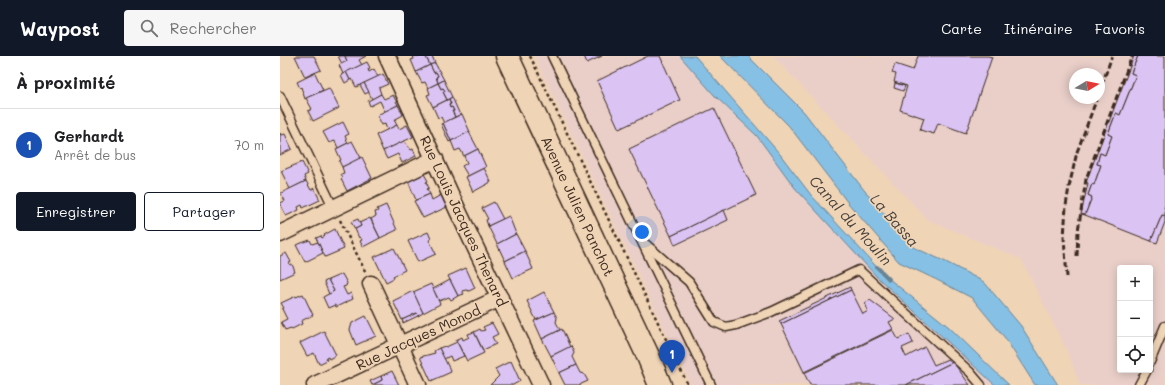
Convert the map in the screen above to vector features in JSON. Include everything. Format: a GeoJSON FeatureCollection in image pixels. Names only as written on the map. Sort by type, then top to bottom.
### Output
{"type":"FeatureCollection","features":[{"type":"Feature","properties":{"kind":"main road","name":"Avenue Julien Panchot"},"geometry":{"type":"LineString","coordinates":[[507,56],[648,356],[660,385]]}},
{"type":"Feature","properties":{"kind":"main road","name":"Avenue Julien Panchot"},"geometry":{"type":"LineString","coordinates":[[648,356],[665,385]]}},
{"type":"Feature","properties":{"kind":"street","name":"Rue Louis Jacques Thenard"},"geometry":{"type":"LineString","coordinates":[[387,56],[458,211],[541,385]]}},
{"type":"Feature","properties":{"kind":"street"},"geometry":{"type":"LineString","coordinates":[[280,234],[435,159]]}},
{"type":"Feature","properties":{"kind":"street"},"geometry":{"type":"LineString","coordinates":[[371,284],[418,385]]}},
{"type":"Feature","properties":{"kind":"street","name":"Rue Jacques Monod"},"geometry":{"type":"LineString","coordinates":[[315,385],[500,298]]}},
{"type":"Feature","properties":{"kind":"lane"},"geometry":{"type":"LineString","coordinates":[[552,56],[711,385]]}},
{"type":"Feature","properties":{"kind":"lane"},"geometry":{"type":"LineString","coordinates":[[280,96],[334,208]]}},
{"type":"Feature","properties":{"kind":"lane"},"geometry":{"type":"LineString","coordinates":[[641,240],[689,282],[714,322],[726,327],[736,325],[771,312],[859,270],[970,372],[981,385]]}},
{"type":"Feature","properties":{"kind":"lane"},"geometry":{"type":"LineString","coordinates":[[1153,355],[1165,326]]}},
{"type":"Feature","properties":{"kind":"lane"},"geometry":{"type":"LineString","coordinates":[[1139,385],[1145,373]]}},
{"type":"Feature","properties":{"kind":"path"},"geometry":{"type":"LineString","coordinates":[[530,56],[688,385]]}},
{"type":"Feature","properties":{"kind":"path"},"geometry":{"type":"LineString","coordinates":[[334,208],[371,284]]}},
{"type":"Feature","properties":{"kind":"shaded area"},"geometry":{"type":"Polygon","coordinates":[[[534,56],[680,56],[715,96],[757,136],[795,188],[877,277],[995,385],[691,385],[534,56]]]}},
{"type":"Feature","properties":{"kind":"shaded area"},"geometry":{"type":"Polygon","coordinates":[[[773,56],[1165,56],[1165,385],[1080,385],[1067,351],[1021,259],[928,220],[773,56]]]}},
{"type":"Feature","properties":{"kind":"water"},"geometry":{"type":"Polygon","coordinates":[[[680,56],[695,56],[779,153],[811,195],[883,274],[949,327],[1009,385],[995,385],[877,277],[795,188],[757,136],[715,96],[680,56]]]}},
{"type":"Feature","properties":{"kind":"water"},"geometry":{"type":"Polygon","coordinates":[[[720,56],[748,56],[804,112],[864,190],[911,246],[984,282],[1021,326],[1058,385],[1035,385],[1005,338],[972,298],[899,262],[848,203],[789,126],[720,56]]]}},
{"type":"Feature","properties":{"kind":"building"},"geometry":{"type":"Polygon","coordinates":[[[295,56],[314,56],[321,70],[305,77],[295,56]]]}},
{"type":"Feature","properties":{"kind":"building"},"geometry":{"type":"Polygon","coordinates":[[[338,56],[345,56],[347,61],[342,64],[338,56]]]}},
{"type":"Feature","properties":{"kind":"building"},"geometry":{"type":"Polygon","coordinates":[[[345,56],[366,56],[359,60],[362,65],[343,74],[339,65],[347,61],[345,56]]]}},
{"type":"Feature","properties":{"kind":"building"},"geometry":{"type":"Polygon","coordinates":[[[413,56],[428,56],[426,57],[430,65],[416,72],[411,60],[414,59],[413,56]]]}},
{"type":"Feature","properties":{"kind":"building"},"geometry":{"type":"Polygon","coordinates":[[[432,56],[435,63],[430,65],[426,57],[432,56]]]}},
{"type":"Feature","properties":{"kind":"building"},"geometry":{"type":"Polygon","coordinates":[[[584,56],[602,56],[587,63],[584,56]]]}},
{"type":"Feature","properties":{"kind":"building"},"geometry":{"type":"Polygon","coordinates":[[[648,56],[660,56],[680,100],[619,129],[597,81],[648,56]]]}},
{"type":"Feature","properties":{"kind":"building"},"geometry":{"type":"Polygon","coordinates":[[[918,56],[992,57],[966,133],[938,123],[934,134],[920,130],[924,118],[900,110],[907,86],[894,82],[896,74],[892,73],[895,64],[913,70],[918,56]]]}},
{"type":"Feature","properties":{"kind":"building"},"geometry":{"type":"Polygon","coordinates":[[[1134,56],[1138,56],[1131,73],[1136,75],[1120,115],[1116,113],[1108,134],[1112,136],[1105,155],[1100,153],[1097,164],[1101,165],[1094,185],[1092,184],[1088,195],[1092,197],[1085,215],[1081,214],[1088,183],[1086,182],[1134,56]]]}},
{"type":"Feature","properties":{"kind":"building"},"geometry":{"type":"Polygon","coordinates":[[[1138,56],[1165,56],[1165,216],[1162,215],[1151,241],[1085,215],[1092,197],[1088,195],[1092,184],[1094,185],[1101,165],[1097,164],[1100,153],[1105,155],[1112,136],[1108,134],[1116,113],[1120,115],[1136,75],[1131,73],[1138,56]]]}},
{"type":"Feature","properties":{"kind":"building"},"geometry":{"type":"Polygon","coordinates":[[[367,62],[370,68],[368,69],[369,72],[374,69],[378,77],[356,87],[346,72],[367,62]]]}},
{"type":"Feature","properties":{"kind":"building"},"geometry":{"type":"Polygon","coordinates":[[[435,63],[444,80],[438,83],[436,77],[438,76],[436,72],[434,73],[430,65],[435,63]]]}},
{"type":"Feature","properties":{"kind":"building"},"geometry":{"type":"Polygon","coordinates":[[[430,65],[434,73],[436,72],[438,76],[436,77],[438,83],[428,88],[425,82],[422,83],[416,72],[430,65]]]}},
{"type":"Feature","properties":{"kind":"building"},"geometry":{"type":"Polygon","coordinates":[[[346,72],[350,80],[345,83],[341,75],[346,72]]]}},
{"type":"Feature","properties":{"kind":"building"},"geometry":{"type":"Polygon","coordinates":[[[315,73],[323,90],[305,99],[301,87],[300,88],[297,82],[315,73]]]}},
{"type":"Feature","properties":{"kind":"building"},"geometry":{"type":"Polygon","coordinates":[[[383,74],[388,84],[379,88],[381,94],[372,99],[364,83],[383,74]]]}},
{"type":"Feature","properties":{"kind":"building"},"geometry":{"type":"Polygon","coordinates":[[[444,80],[452,97],[447,100],[443,92],[445,91],[443,88],[441,89],[438,83],[444,80]]]}},
{"type":"Feature","properties":{"kind":"building"},"geometry":{"type":"Polygon","coordinates":[[[364,83],[369,92],[365,94],[360,85],[364,83]]]}},
{"type":"Feature","properties":{"kind":"building"},"geometry":{"type":"Polygon","coordinates":[[[438,83],[441,89],[443,88],[445,91],[443,92],[447,100],[433,107],[427,95],[430,94],[428,88],[438,83]]]}},
{"type":"Feature","properties":{"kind":"building"},"geometry":{"type":"Polygon","coordinates":[[[895,83],[905,86],[903,91],[894,88],[895,83]]]}},
{"type":"Feature","properties":{"kind":"building"},"geometry":{"type":"Polygon","coordinates":[[[329,88],[339,108],[313,121],[308,111],[312,109],[306,98],[329,88]]]}},
{"type":"Feature","properties":{"kind":"building"},"geometry":{"type":"Polygon","coordinates":[[[381,94],[384,99],[393,95],[398,105],[385,112],[380,101],[370,106],[368,101],[381,94]]]}},
{"type":"Feature","properties":{"kind":"building"},"geometry":{"type":"Polygon","coordinates":[[[452,97],[460,115],[455,117],[452,111],[454,111],[452,107],[450,108],[449,104],[451,104],[449,99],[452,97]]]}},
{"type":"Feature","properties":{"kind":"building"},"geometry":{"type":"Polygon","coordinates":[[[449,99],[451,104],[449,104],[450,108],[452,107],[455,117],[444,123],[441,117],[438,118],[433,107],[449,99]]]}},
{"type":"Feature","properties":{"kind":"building"},"geometry":{"type":"Polygon","coordinates":[[[398,105],[403,115],[394,120],[397,125],[387,130],[385,124],[382,125],[377,115],[398,105]]]}},
{"type":"Feature","properties":{"kind":"building"},"geometry":{"type":"Polygon","coordinates":[[[714,108],[756,195],[671,236],[629,149],[714,108]]]}},
{"type":"Feature","properties":{"kind":"building"},"geometry":{"type":"Polygon","coordinates":[[[462,114],[470,132],[451,141],[443,123],[462,114]]]}},
{"type":"Feature","properties":{"kind":"building"},"geometry":{"type":"Polygon","coordinates":[[[343,122],[349,134],[345,136],[348,143],[338,148],[335,141],[329,143],[323,132],[343,122]]]}},
{"type":"Feature","properties":{"kind":"building"},"geometry":{"type":"Polygon","coordinates":[[[443,123],[451,141],[449,142],[441,124],[443,123]]]}},
{"type":"Feature","properties":{"kind":"building"},"geometry":{"type":"Polygon","coordinates":[[[397,125],[399,129],[407,125],[413,137],[383,151],[376,135],[397,125]]]}},
{"type":"Feature","properties":{"kind":"building"},"geometry":{"type":"Polygon","coordinates":[[[469,132],[478,149],[464,156],[460,149],[455,151],[451,141],[469,132]]]}},
{"type":"Feature","properties":{"kind":"building"},"geometry":{"type":"Polygon","coordinates":[[[280,133],[281,135],[285,134],[292,149],[280,155],[280,133]]]}},
{"type":"Feature","properties":{"kind":"building"},"geometry":{"type":"Polygon","coordinates":[[[352,141],[361,158],[342,167],[339,161],[341,160],[336,149],[352,141]]]}},
{"type":"Feature","properties":{"kind":"building"},"geometry":{"type":"Polygon","coordinates":[[[404,141],[411,150],[413,149],[416,156],[402,163],[398,154],[387,159],[383,151],[404,141]]]}},
{"type":"Feature","properties":{"kind":"building"},"geometry":{"type":"Polygon","coordinates":[[[478,149],[486,167],[468,176],[462,166],[467,163],[464,156],[478,149]]]}},
{"type":"Feature","properties":{"kind":"building"},"geometry":{"type":"Polygon","coordinates":[[[362,157],[372,178],[347,191],[341,179],[343,177],[341,174],[344,173],[342,167],[362,157]]]}},
{"type":"Feature","properties":{"kind":"building"},"geometry":{"type":"Polygon","coordinates":[[[302,162],[308,174],[304,176],[306,181],[290,189],[281,171],[302,162]]]}},
{"type":"Feature","properties":{"kind":"building"},"geometry":{"type":"Polygon","coordinates":[[[484,168],[491,182],[473,192],[466,177],[484,168]]]}},
{"type":"Feature","properties":{"kind":"building"},"geometry":{"type":"Polygon","coordinates":[[[424,174],[428,181],[426,182],[429,188],[427,189],[430,194],[416,200],[408,181],[424,174]]]}},
{"type":"Feature","properties":{"kind":"building"},"geometry":{"type":"Polygon","coordinates":[[[306,181],[311,190],[314,188],[320,200],[303,208],[302,205],[298,207],[299,210],[286,216],[280,204],[285,201],[281,193],[306,181]]]}},
{"type":"Feature","properties":{"kind":"building"},"geometry":{"type":"Polygon","coordinates":[[[430,194],[432,200],[441,195],[447,207],[423,218],[414,201],[430,194]]]}},
{"type":"Feature","properties":{"kind":"building"},"geometry":{"type":"Polygon","coordinates":[[[494,202],[503,219],[488,226],[486,220],[488,219],[482,208],[494,202]]]}},
{"type":"Feature","properties":{"kind":"building"},"geometry":{"type":"Polygon","coordinates":[[[386,205],[397,230],[380,238],[371,219],[376,216],[375,212],[378,211],[377,209],[386,205]]]}},
{"type":"Feature","properties":{"kind":"building"},"geometry":{"type":"Polygon","coordinates":[[[724,210],[728,220],[675,245],[671,236],[724,210]]]}},
{"type":"Feature","properties":{"kind":"building"},"geometry":{"type":"Polygon","coordinates":[[[1162,215],[1165,216],[1165,222],[1157,243],[1151,241],[1162,215]]]}},
{"type":"Feature","properties":{"kind":"building"},"geometry":{"type":"Polygon","coordinates":[[[509,216],[516,234],[497,244],[488,226],[509,216]]]}},
{"type":"Feature","properties":{"kind":"building"},"geometry":{"type":"Polygon","coordinates":[[[370,218],[380,238],[363,247],[360,241],[362,240],[360,237],[359,238],[355,229],[361,226],[359,223],[370,218]]]}},
{"type":"Feature","properties":{"kind":"building"},"geometry":{"type":"Polygon","coordinates":[[[358,219],[361,226],[355,229],[351,222],[358,219]]]}},
{"type":"Feature","properties":{"kind":"building"},"geometry":{"type":"Polygon","coordinates":[[[335,229],[344,249],[325,257],[316,238],[321,236],[322,238],[325,236],[324,235],[335,229]]]}},
{"type":"Feature","properties":{"kind":"building"},"geometry":{"type":"Polygon","coordinates":[[[428,232],[431,239],[429,240],[436,254],[418,262],[408,241],[428,232]]]}},
{"type":"Feature","properties":{"kind":"building"},"geometry":{"type":"Polygon","coordinates":[[[516,234],[525,251],[505,261],[497,244],[516,234]]]}},
{"type":"Feature","properties":{"kind":"building"},"geometry":{"type":"Polygon","coordinates":[[[310,240],[312,244],[318,242],[323,253],[305,262],[296,245],[310,240]]]}},
{"type":"Feature","properties":{"kind":"building"},"geometry":{"type":"Polygon","coordinates":[[[394,248],[405,270],[393,276],[394,278],[386,282],[374,257],[394,248]]]}},
{"type":"Feature","properties":{"kind":"building"},"geometry":{"type":"Polygon","coordinates":[[[525,251],[533,269],[513,278],[505,261],[525,251]]]}},
{"type":"Feature","properties":{"kind":"building"},"geometry":{"type":"Polygon","coordinates":[[[286,253],[291,262],[289,263],[290,265],[292,264],[295,272],[280,279],[280,256],[286,253]]]}},
{"type":"Feature","properties":{"kind":"building"},"geometry":{"type":"Polygon","coordinates":[[[466,268],[475,288],[469,291],[462,291],[464,294],[458,296],[448,276],[466,268]]]}},
{"type":"Feature","properties":{"kind":"building"},"geometry":{"type":"Polygon","coordinates":[[[342,274],[347,283],[346,286],[343,287],[347,295],[351,293],[353,299],[336,307],[335,305],[328,308],[323,297],[334,291],[328,280],[342,274]]]}},
{"type":"Feature","properties":{"kind":"building"},"geometry":{"type":"Polygon","coordinates":[[[328,280],[334,291],[329,294],[324,282],[328,280]]]}},
{"type":"Feature","properties":{"kind":"building"},"geometry":{"type":"Polygon","coordinates":[[[450,280],[458,296],[451,300],[449,297],[439,301],[433,289],[450,280]]]}},
{"type":"Feature","properties":{"kind":"building"},"geometry":{"type":"Polygon","coordinates":[[[431,284],[440,304],[423,313],[413,292],[431,284]]]}},
{"type":"Feature","properties":{"kind":"building"},"geometry":{"type":"Polygon","coordinates":[[[850,287],[851,290],[781,324],[779,321],[850,287]]]}},
{"type":"Feature","properties":{"kind":"building"},"geometry":{"type":"Polygon","coordinates":[[[851,290],[863,314],[868,311],[865,303],[870,300],[895,319],[889,322],[893,329],[804,372],[781,324],[851,290]]]}},
{"type":"Feature","properties":{"kind":"building"},"geometry":{"type":"Polygon","coordinates":[[[413,291],[423,313],[418,316],[417,313],[402,320],[393,301],[413,291]]]}},
{"type":"Feature","properties":{"kind":"building"},"geometry":{"type":"Polygon","coordinates":[[[544,292],[554,312],[536,320],[527,301],[544,292]]]}},
{"type":"Feature","properties":{"kind":"building"},"geometry":{"type":"Polygon","coordinates":[[[303,294],[313,315],[301,321],[302,324],[292,329],[285,330],[281,322],[287,319],[281,303],[303,294]]]}},
{"type":"Feature","properties":{"kind":"building"},"geometry":{"type":"Polygon","coordinates":[[[554,312],[557,318],[556,322],[560,330],[542,339],[534,321],[554,312]]]}},
{"type":"Feature","properties":{"kind":"building"},"geometry":{"type":"Polygon","coordinates":[[[417,313],[418,316],[403,323],[402,320],[417,313]]]}},
{"type":"Feature","properties":{"kind":"building"},"geometry":{"type":"Polygon","coordinates":[[[366,316],[376,336],[356,345],[350,330],[352,323],[366,316]]]}},
{"type":"Feature","properties":{"kind":"building"},"geometry":{"type":"Polygon","coordinates":[[[492,323],[498,334],[492,337],[496,344],[483,350],[474,332],[480,329],[481,331],[485,330],[483,327],[492,323]]]}},
{"type":"Feature","properties":{"kind":"building"},"geometry":{"type":"Polygon","coordinates":[[[562,329],[570,347],[551,356],[542,339],[562,329]]]}},
{"type":"Feature","properties":{"kind":"building"},"geometry":{"type":"Polygon","coordinates":[[[893,330],[898,339],[909,334],[913,343],[902,348],[906,357],[925,347],[934,365],[950,358],[953,362],[906,385],[810,385],[804,373],[893,330]]]}},
{"type":"Feature","properties":{"kind":"building"},"geometry":{"type":"Polygon","coordinates":[[[324,331],[336,355],[329,359],[328,357],[326,358],[327,360],[319,364],[314,353],[307,356],[300,343],[324,331]]]}},
{"type":"Feature","properties":{"kind":"building"},"geometry":{"type":"Polygon","coordinates":[[[474,332],[484,353],[467,361],[456,340],[462,337],[463,340],[469,337],[468,334],[474,332]]]}},
{"type":"Feature","properties":{"kind":"building"},"geometry":{"type":"Polygon","coordinates":[[[457,342],[464,356],[452,361],[450,356],[444,359],[439,348],[446,347],[457,342]]]}},
{"type":"Feature","properties":{"kind":"building"},"geometry":{"type":"Polygon","coordinates":[[[571,346],[574,353],[572,357],[576,365],[559,373],[551,356],[571,346]]]}},
{"type":"Feature","properties":{"kind":"building"},"geometry":{"type":"Polygon","coordinates":[[[439,348],[451,372],[431,381],[420,357],[435,353],[434,351],[439,348]]]}},
{"type":"Feature","properties":{"kind":"building"},"geometry":{"type":"Polygon","coordinates":[[[511,361],[520,381],[513,385],[490,385],[499,376],[495,369],[511,361]]]}},
{"type":"Feature","properties":{"kind":"building"},"geometry":{"type":"Polygon","coordinates":[[[953,362],[970,385],[906,385],[953,362]]]}},
{"type":"Feature","properties":{"kind":"building"},"geometry":{"type":"Polygon","coordinates":[[[576,365],[580,373],[584,374],[588,381],[579,385],[565,385],[559,373],[576,365]]]}},
{"type":"Feature","properties":{"kind":"building"},"geometry":{"type":"Polygon","coordinates":[[[392,371],[399,385],[372,385],[382,380],[381,376],[392,371]]]}},
{"type":"Feature","properties":{"kind":"building"},"geometry":{"type":"Polygon","coordinates":[[[381,376],[382,380],[372,385],[370,381],[381,376]]]}},
{"type":"Feature","properties":{"kind":"waterway","name":"Canal du Moulin"},"geometry":{"type":"LineString","coordinates":[[877,267],[889,279]]}},
{"type":"Feature","properties":{"kind":"railway"},"geometry":{"type":"LineString","coordinates":[[1105,76],[1112,56]]}},
{"type":"Feature","properties":{"kind":"railway"},"geometry":{"type":"LineString","coordinates":[[1077,256],[1078,231],[1086,179],[1132,56]]}},
{"type":"Feature","properties":{"kind":"railway"},"geometry":{"type":"LineString","coordinates":[[1067,277],[1064,238],[1069,187],[1077,152],[1095,104]]}},
{"type":"Feature","properties":{"kind":"place","name":"Gerhardt"},"geometry":{"type":"Point","coordinates":[672,373]}},
{"type":"Feature","properties":{"kind":"water label","name":"La Bassa"},"geometry":{"type":"Point","coordinates":[895,220]}}]}
